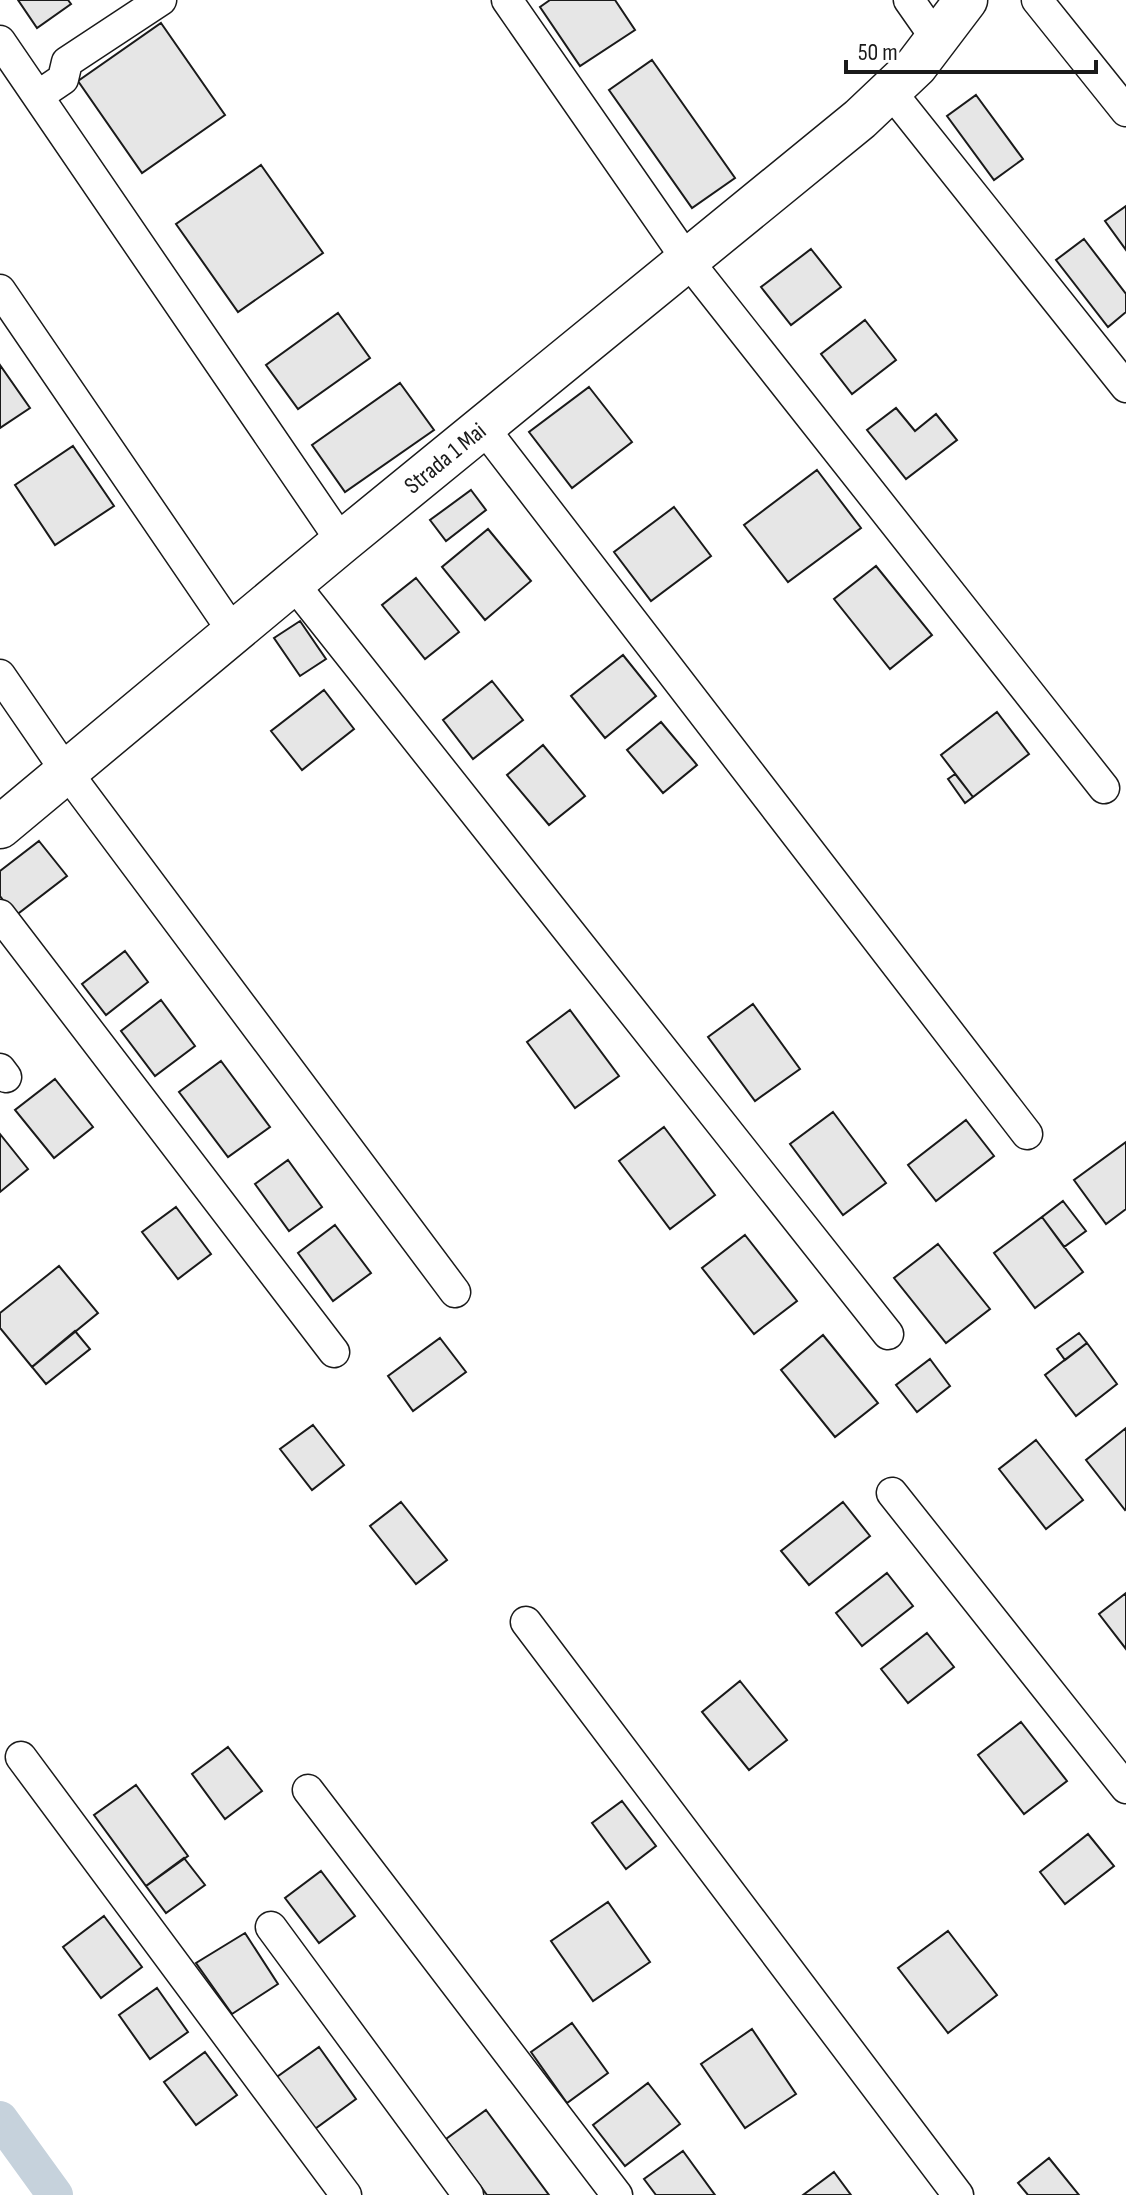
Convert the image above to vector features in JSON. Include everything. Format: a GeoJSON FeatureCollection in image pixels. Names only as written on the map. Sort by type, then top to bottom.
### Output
{"type":"FeatureCollection","features":[{"type":"Feature","properties":{"kind":"street"},"geometry":{"type":"LineString","coordinates":[[38,96],[63,79],[67,62],[161,0]]}},
{"type":"Feature","properties":{"kind":"street"},"geometry":{"type":"LineString","coordinates":[[507,0],[688,261],[1104,788]]}},
{"type":"Feature","properties":{"kind":"street"},"geometry":{"type":"LineString","coordinates":[[909,0],[937,40]]}},
{"type":"Feature","properties":{"kind":"street","name":"Strada 1 Mai"},"geometry":{"type":"LineString","coordinates":[[0,827],[891,92],[937,40],[966,0]]}},
{"type":"Feature","properties":{"kind":"street"},"geometry":{"type":"LineString","coordinates":[[1037,0],[1126,111]]}},
{"type":"Feature","properties":{"kind":"street"},"geometry":{"type":"LineString","coordinates":[[0,41],[342,542]]}},
{"type":"Feature","properties":{"kind":"street"},"geometry":{"type":"LineString","coordinates":[[891,92],[1126,387]]}},
{"type":"Feature","properties":{"kind":"street"},"geometry":{"type":"LineString","coordinates":[[0,290],[234,633]]}},
{"type":"Feature","properties":{"kind":"street"},"geometry":{"type":"LineString","coordinates":[[483,427],[1027,1134]]}},
{"type":"Feature","properties":{"kind":"street"},"geometry":{"type":"LineString","coordinates":[[293,583],[888,1334]]}},
{"type":"Feature","properties":{"kind":"street"},"geometry":{"type":"LineString","coordinates":[[0,675],[66,771],[455,1292]]}},
{"type":"Feature","properties":{"kind":"street"},"geometry":{"type":"LineString","coordinates":[[0,915],[334,1352]]}},
{"type":"Feature","properties":{"kind":"street"},"geometry":{"type":"LineString","coordinates":[[892,1493],[1126,1788]]}},
{"type":"Feature","properties":{"kind":"street"},"geometry":{"type":"LineString","coordinates":[[526,1622],[958,2195]]}},
{"type":"Feature","properties":{"kind":"street"},"geometry":{"type":"LineString","coordinates":[[21,1757],[346,2195]]}},
{"type":"Feature","properties":{"kind":"street"},"geometry":{"type":"LineString","coordinates":[[308,1790],[617,2195]]}},
{"type":"Feature","properties":{"kind":"street"},"geometry":{"type":"LineString","coordinates":[[271,1927],[468,2195]]}},
{"type":"Feature","properties":{"kind":"building"},"geometry":{"type":"Polygon","coordinates":[[[18,0],[68,0],[71,4],[37,28],[18,0]]]}},
{"type":"Feature","properties":{"kind":"building"},"geometry":{"type":"Polygon","coordinates":[[[550,0],[615,0],[635,30],[580,66],[540,7],[550,0]]]}},
{"type":"Feature","properties":{"kind":"building"},"geometry":{"type":"Polygon","coordinates":[[[161,23],[225,115],[142,173],[78,81],[161,23]]]}},
{"type":"Feature","properties":{"kind":"building"},"geometry":{"type":"Polygon","coordinates":[[[652,60],[735,178],[692,208],[609,90],[652,60]]]}},
{"type":"Feature","properties":{"kind":"building"},"geometry":{"type":"Polygon","coordinates":[[[976,95],[1023,159],[994,180],[947,116],[976,95]]]}},
{"type":"Feature","properties":{"kind":"building"},"geometry":{"type":"Polygon","coordinates":[[[261,165],[323,253],[238,312],[176,224],[261,165]]]}},
{"type":"Feature","properties":{"kind":"building"},"geometry":{"type":"Polygon","coordinates":[[[1126,206],[1126,250],[1105,221],[1126,206]]]}},
{"type":"Feature","properties":{"kind":"building"},"geometry":{"type":"Polygon","coordinates":[[[1084,239],[1126,294],[1126,312],[1108,327],[1056,260],[1084,239]]]}},
{"type":"Feature","properties":{"kind":"building"},"geometry":{"type":"Polygon","coordinates":[[[811,249],[841,287],[791,325],[761,287],[811,249]]]}},
{"type":"Feature","properties":{"kind":"building"},"geometry":{"type":"Polygon","coordinates":[[[338,313],[370,358],[298,409],[266,365],[338,313]]]}},
{"type":"Feature","properties":{"kind":"building"},"geometry":{"type":"Polygon","coordinates":[[[865,320],[896,360],[852,394],[821,354],[865,320]]]}},
{"type":"Feature","properties":{"kind":"building"},"geometry":{"type":"Polygon","coordinates":[[[0,365],[30,408],[0,428],[0,365]]]}},
{"type":"Feature","properties":{"kind":"building"},"geometry":{"type":"Polygon","coordinates":[[[400,383],[434,430],[345,492],[312,445],[400,383]]]}},
{"type":"Feature","properties":{"kind":"building"},"geometry":{"type":"Polygon","coordinates":[[[589,387],[632,442],[572,488],[529,432],[589,387]]]}},
{"type":"Feature","properties":{"kind":"building"},"geometry":{"type":"Polygon","coordinates":[[[896,408],[915,431],[936,414],[957,440],[906,479],[867,430],[896,408]]]}},
{"type":"Feature","properties":{"kind":"building"},"geometry":{"type":"Polygon","coordinates":[[[73,446],[114,506],[55,545],[15,485],[73,446]]]}},
{"type":"Feature","properties":{"kind":"building"},"geometry":{"type":"Polygon","coordinates":[[[817,470],[861,528],[788,582],[744,525],[817,470]]]}},
{"type":"Feature","properties":{"kind":"building"},"geometry":{"type":"Polygon","coordinates":[[[471,490],[486,510],[446,541],[430,520],[471,490]]]}},
{"type":"Feature","properties":{"kind":"building"},"geometry":{"type":"Polygon","coordinates":[[[674,507],[711,556],[651,601],[614,552],[674,507]]]}},
{"type":"Feature","properties":{"kind":"building"},"geometry":{"type":"Polygon","coordinates":[[[488,529],[531,581],[485,620],[442,567],[488,529]]]}},
{"type":"Feature","properties":{"kind":"building"},"geometry":{"type":"Polygon","coordinates":[[[876,566],[932,635],[890,669],[834,599],[876,566]]]}},
{"type":"Feature","properties":{"kind":"building"},"geometry":{"type":"Polygon","coordinates":[[[416,578],[459,632],[425,659],[382,605],[416,578]]]}},
{"type":"Feature","properties":{"kind":"building"},"geometry":{"type":"Polygon","coordinates":[[[300,621],[326,659],[300,676],[274,638],[300,621]]]}},
{"type":"Feature","properties":{"kind":"building"},"geometry":{"type":"Polygon","coordinates":[[[623,655],[656,696],[605,738],[571,696],[623,655]]]}},
{"type":"Feature","properties":{"kind":"building"},"geometry":{"type":"Polygon","coordinates":[[[492,681],[523,720],[473,759],[443,720],[492,681]]]}},
{"type":"Feature","properties":{"kind":"building"},"geometry":{"type":"Polygon","coordinates":[[[324,690],[354,729],[302,770],[271,731],[324,690]]]}},
{"type":"Feature","properties":{"kind":"building"},"geometry":{"type":"Polygon","coordinates":[[[997,712],[1029,754],[973,797],[941,755],[997,712]]]}},
{"type":"Feature","properties":{"kind":"building"},"geometry":{"type":"Polygon","coordinates":[[[661,722],[697,765],[663,793],[627,750],[661,722]]]}},
{"type":"Feature","properties":{"kind":"building"},"geometry":{"type":"Polygon","coordinates":[[[543,745],[585,796],[549,825],[507,775],[543,745]]]}},
{"type":"Feature","properties":{"kind":"building"},"geometry":{"type":"Polygon","coordinates":[[[955,774],[973,797],[965,803],[948,779],[955,774]]]}},
{"type":"Feature","properties":{"kind":"building"},"geometry":{"type":"Polygon","coordinates":[[[39,841],[67,876],[15,916],[0,896],[0,871],[39,841]]]}},
{"type":"Feature","properties":{"kind":"building"},"geometry":{"type":"Polygon","coordinates":[[[125,951],[148,982],[106,1015],[82,984],[125,951]]]}},
{"type":"Feature","properties":{"kind":"building"},"geometry":{"type":"Polygon","coordinates":[[[161,1000],[195,1046],[155,1076],[121,1031],[161,1000]]]}},
{"type":"Feature","properties":{"kind":"building"},"geometry":{"type":"Polygon","coordinates":[[[753,1004],[800,1069],[755,1101],[708,1037],[753,1004]]]}},
{"type":"Feature","properties":{"kind":"building"},"geometry":{"type":"Polygon","coordinates":[[[570,1010],[619,1076],[575,1108],[527,1042],[570,1010]]]}},
{"type":"Feature","properties":{"kind":"building"},"geometry":{"type":"Polygon","coordinates":[[[221,1061],[270,1127],[228,1157],[179,1092],[221,1061]]]}},
{"type":"Feature","properties":{"kind":"building"},"geometry":{"type":"Polygon","coordinates":[[[55,1079],[93,1127],[54,1158],[15,1110],[55,1079]]]}},
{"type":"Feature","properties":{"kind":"building"},"geometry":{"type":"Polygon","coordinates":[[[833,1112],[886,1183],[843,1215],[790,1144],[833,1112]]]}},
{"type":"Feature","properties":{"kind":"building"},"geometry":{"type":"Polygon","coordinates":[[[966,1120],[994,1156],[936,1201],[908,1165],[966,1120]]]}},
{"type":"Feature","properties":{"kind":"building"},"geometry":{"type":"Polygon","coordinates":[[[664,1127],[715,1195],[670,1229],[619,1161],[664,1127]]]}},
{"type":"Feature","properties":{"kind":"building"},"geometry":{"type":"Polygon","coordinates":[[[0,1134],[28,1169],[0,1192],[0,1134]]]}},
{"type":"Feature","properties":{"kind":"building"},"geometry":{"type":"Polygon","coordinates":[[[1126,1142],[1126,1209],[1106,1224],[1074,1180],[1126,1142]]]}},
{"type":"Feature","properties":{"kind":"building"},"geometry":{"type":"Polygon","coordinates":[[[288,1160],[322,1207],[289,1231],[255,1184],[288,1160]]]}},
{"type":"Feature","properties":{"kind":"building"},"geometry":{"type":"Polygon","coordinates":[[[1063,1201],[1086,1231],[1064,1247],[1042,1217],[1063,1201]]]}},
{"type":"Feature","properties":{"kind":"building"},"geometry":{"type":"Polygon","coordinates":[[[176,1207],[211,1254],[178,1279],[142,1232],[176,1207]]]}},
{"type":"Feature","properties":{"kind":"building"},"geometry":{"type":"Polygon","coordinates":[[[1042,1217],[1083,1272],[1035,1308],[994,1253],[1042,1217]]]}},
{"type":"Feature","properties":{"kind":"building"},"geometry":{"type":"Polygon","coordinates":[[[335,1225],[371,1273],[333,1301],[298,1253],[335,1225]]]}},
{"type":"Feature","properties":{"kind":"building"},"geometry":{"type":"Polygon","coordinates":[[[745,1235],[797,1301],[754,1334],[702,1268],[745,1235]]]}},
{"type":"Feature","properties":{"kind":"building"},"geometry":{"type":"Polygon","coordinates":[[[938,1244],[990,1309],[946,1343],[894,1278],[938,1244]]]}},
{"type":"Feature","properties":{"kind":"building"},"geometry":{"type":"Polygon","coordinates":[[[59,1266],[98,1313],[32,1367],[0,1328],[0,1313],[59,1266]]]}},
{"type":"Feature","properties":{"kind":"building"},"geometry":{"type":"Polygon","coordinates":[[[75,1331],[90,1349],[46,1384],[32,1367],[75,1331]]]}},
{"type":"Feature","properties":{"kind":"building"},"geometry":{"type":"Polygon","coordinates":[[[1079,1333],[1087,1343],[1065,1360],[1057,1349],[1079,1333]]]}},
{"type":"Feature","properties":{"kind":"building"},"geometry":{"type":"Polygon","coordinates":[[[823,1335],[878,1403],[835,1437],[781,1370],[823,1335]]]}},
{"type":"Feature","properties":{"kind":"building"},"geometry":{"type":"Polygon","coordinates":[[[440,1338],[466,1372],[413,1411],[388,1376],[440,1338]]]}},
{"type":"Feature","properties":{"kind":"building"},"geometry":{"type":"Polygon","coordinates":[[[1087,1343],[1117,1384],[1076,1416],[1045,1375],[1087,1343]]]}},
{"type":"Feature","properties":{"kind":"building"},"geometry":{"type":"Polygon","coordinates":[[[930,1359],[950,1386],[917,1412],[896,1385],[930,1359]]]}},
{"type":"Feature","properties":{"kind":"building"},"geometry":{"type":"Polygon","coordinates":[[[313,1425],[344,1465],[312,1490],[280,1449],[313,1425]]]}},
{"type":"Feature","properties":{"kind":"building"},"geometry":{"type":"Polygon","coordinates":[[[1126,1428],[1126,1509],[1125,1510],[1086,1460],[1126,1428]]]}},
{"type":"Feature","properties":{"kind":"building"},"geometry":{"type":"Polygon","coordinates":[[[1036,1440],[1083,1500],[1046,1529],[999,1469],[1036,1440]]]}},
{"type":"Feature","properties":{"kind":"building"},"geometry":{"type":"Polygon","coordinates":[[[401,1502],[447,1560],[416,1584],[370,1526],[401,1502]]]}},
{"type":"Feature","properties":{"kind":"building"},"geometry":{"type":"Polygon","coordinates":[[[843,1502],[870,1536],[809,1585],[781,1551],[843,1502]]]}},
{"type":"Feature","properties":{"kind":"building"},"geometry":{"type":"Polygon","coordinates":[[[887,1573],[913,1606],[862,1646],[836,1613],[887,1573]]]}},
{"type":"Feature","properties":{"kind":"building"},"geometry":{"type":"Polygon","coordinates":[[[1126,1593],[1126,1649],[1099,1614],[1126,1593]]]}},
{"type":"Feature","properties":{"kind":"building"},"geometry":{"type":"Polygon","coordinates":[[[927,1633],[954,1667],[908,1703],[881,1669],[927,1633]]]}},
{"type":"Feature","properties":{"kind":"building"},"geometry":{"type":"Polygon","coordinates":[[[740,1681],[787,1740],[749,1770],[702,1712],[740,1681]]]}},
{"type":"Feature","properties":{"kind":"building"},"geometry":{"type":"Polygon","coordinates":[[[1021,1722],[1067,1781],[1024,1814],[978,1755],[1021,1722]]]}},
{"type":"Feature","properties":{"kind":"building"},"geometry":{"type":"Polygon","coordinates":[[[228,1747],[262,1791],[225,1819],[192,1774],[228,1747]]]}},
{"type":"Feature","properties":{"kind":"building"},"geometry":{"type":"Polygon","coordinates":[[[136,1785],[188,1856],[146,1886],[94,1815],[136,1785]]]}},
{"type":"Feature","properties":{"kind":"building"},"geometry":{"type":"Polygon","coordinates":[[[622,1801],[656,1846],[626,1869],[592,1823],[622,1801]]]}},
{"type":"Feature","properties":{"kind":"building"},"geometry":{"type":"Polygon","coordinates":[[[1088,1834],[1114,1866],[1065,1904],[1040,1872],[1088,1834]]]}},
{"type":"Feature","properties":{"kind":"building"},"geometry":{"type":"Polygon","coordinates":[[[184,1858],[205,1885],[166,1913],[146,1886],[184,1858]]]}},
{"type":"Feature","properties":{"kind":"building"},"geometry":{"type":"Polygon","coordinates":[[[321,1871],[355,1916],[319,1943],[285,1898],[321,1871]]]}},
{"type":"Feature","properties":{"kind":"building"},"geometry":{"type":"Polygon","coordinates":[[[608,1902],[650,1962],[593,2001],[551,1941],[608,1902]]]}},
{"type":"Feature","properties":{"kind":"building"},"geometry":{"type":"Polygon","coordinates":[[[104,1916],[142,1967],[101,1998],[63,1947],[104,1916]]]}},
{"type":"Feature","properties":{"kind":"building"},"geometry":{"type":"Polygon","coordinates":[[[948,1931],[997,1995],[948,2033],[898,1968],[948,1931]]]}},
{"type":"Feature","properties":{"kind":"building"},"geometry":{"type":"Polygon","coordinates":[[[245,1933],[278,1984],[232,2014],[196,1963],[245,1933]]]}},
{"type":"Feature","properties":{"kind":"building"},"geometry":{"type":"Polygon","coordinates":[[[157,1988],[188,2032],[150,2059],[119,2015],[157,1988]]]}},
{"type":"Feature","properties":{"kind":"building"},"geometry":{"type":"Polygon","coordinates":[[[572,2023],[608,2073],[567,2103],[531,2052],[572,2023]]]}},
{"type":"Feature","properties":{"kind":"building"},"geometry":{"type":"Polygon","coordinates":[[[752,2029],[796,2094],[745,2128],[701,2064],[752,2029]]]}},
{"type":"Feature","properties":{"kind":"building"},"geometry":{"type":"Polygon","coordinates":[[[319,2047],[356,2099],[312,2131],[274,2079],[319,2047]]]}},
{"type":"Feature","properties":{"kind":"building"},"geometry":{"type":"Polygon","coordinates":[[[205,2052],[237,2095],[196,2125],[164,2082],[205,2052]]]}},
{"type":"Feature","properties":{"kind":"building"},"geometry":{"type":"Polygon","coordinates":[[[648,2083],[680,2124],[625,2166],[593,2125],[648,2083]]]}},
{"type":"Feature","properties":{"kind":"building"},"geometry":{"type":"Polygon","coordinates":[[[486,2110],[549,2195],[487,2195],[446,2139],[486,2110]]]}},
{"type":"Feature","properties":{"kind":"building"},"geometry":{"type":"Polygon","coordinates":[[[683,2151],[715,2195],[656,2195],[644,2179],[683,2151]]]}},
{"type":"Feature","properties":{"kind":"building"},"geometry":{"type":"Polygon","coordinates":[[[1049,2158],[1079,2195],[1028,2195],[1018,2183],[1049,2158]]]}},
{"type":"Feature","properties":{"kind":"building"},"geometry":{"type":"Polygon","coordinates":[[[834,2172],[851,2195],[803,2195],[834,2172]]]}},
{"type":"Feature","properties":{"kind":"waterway"},"geometry":{"type":"LineString","coordinates":[[0,2119],[55,2195]]}}]}
